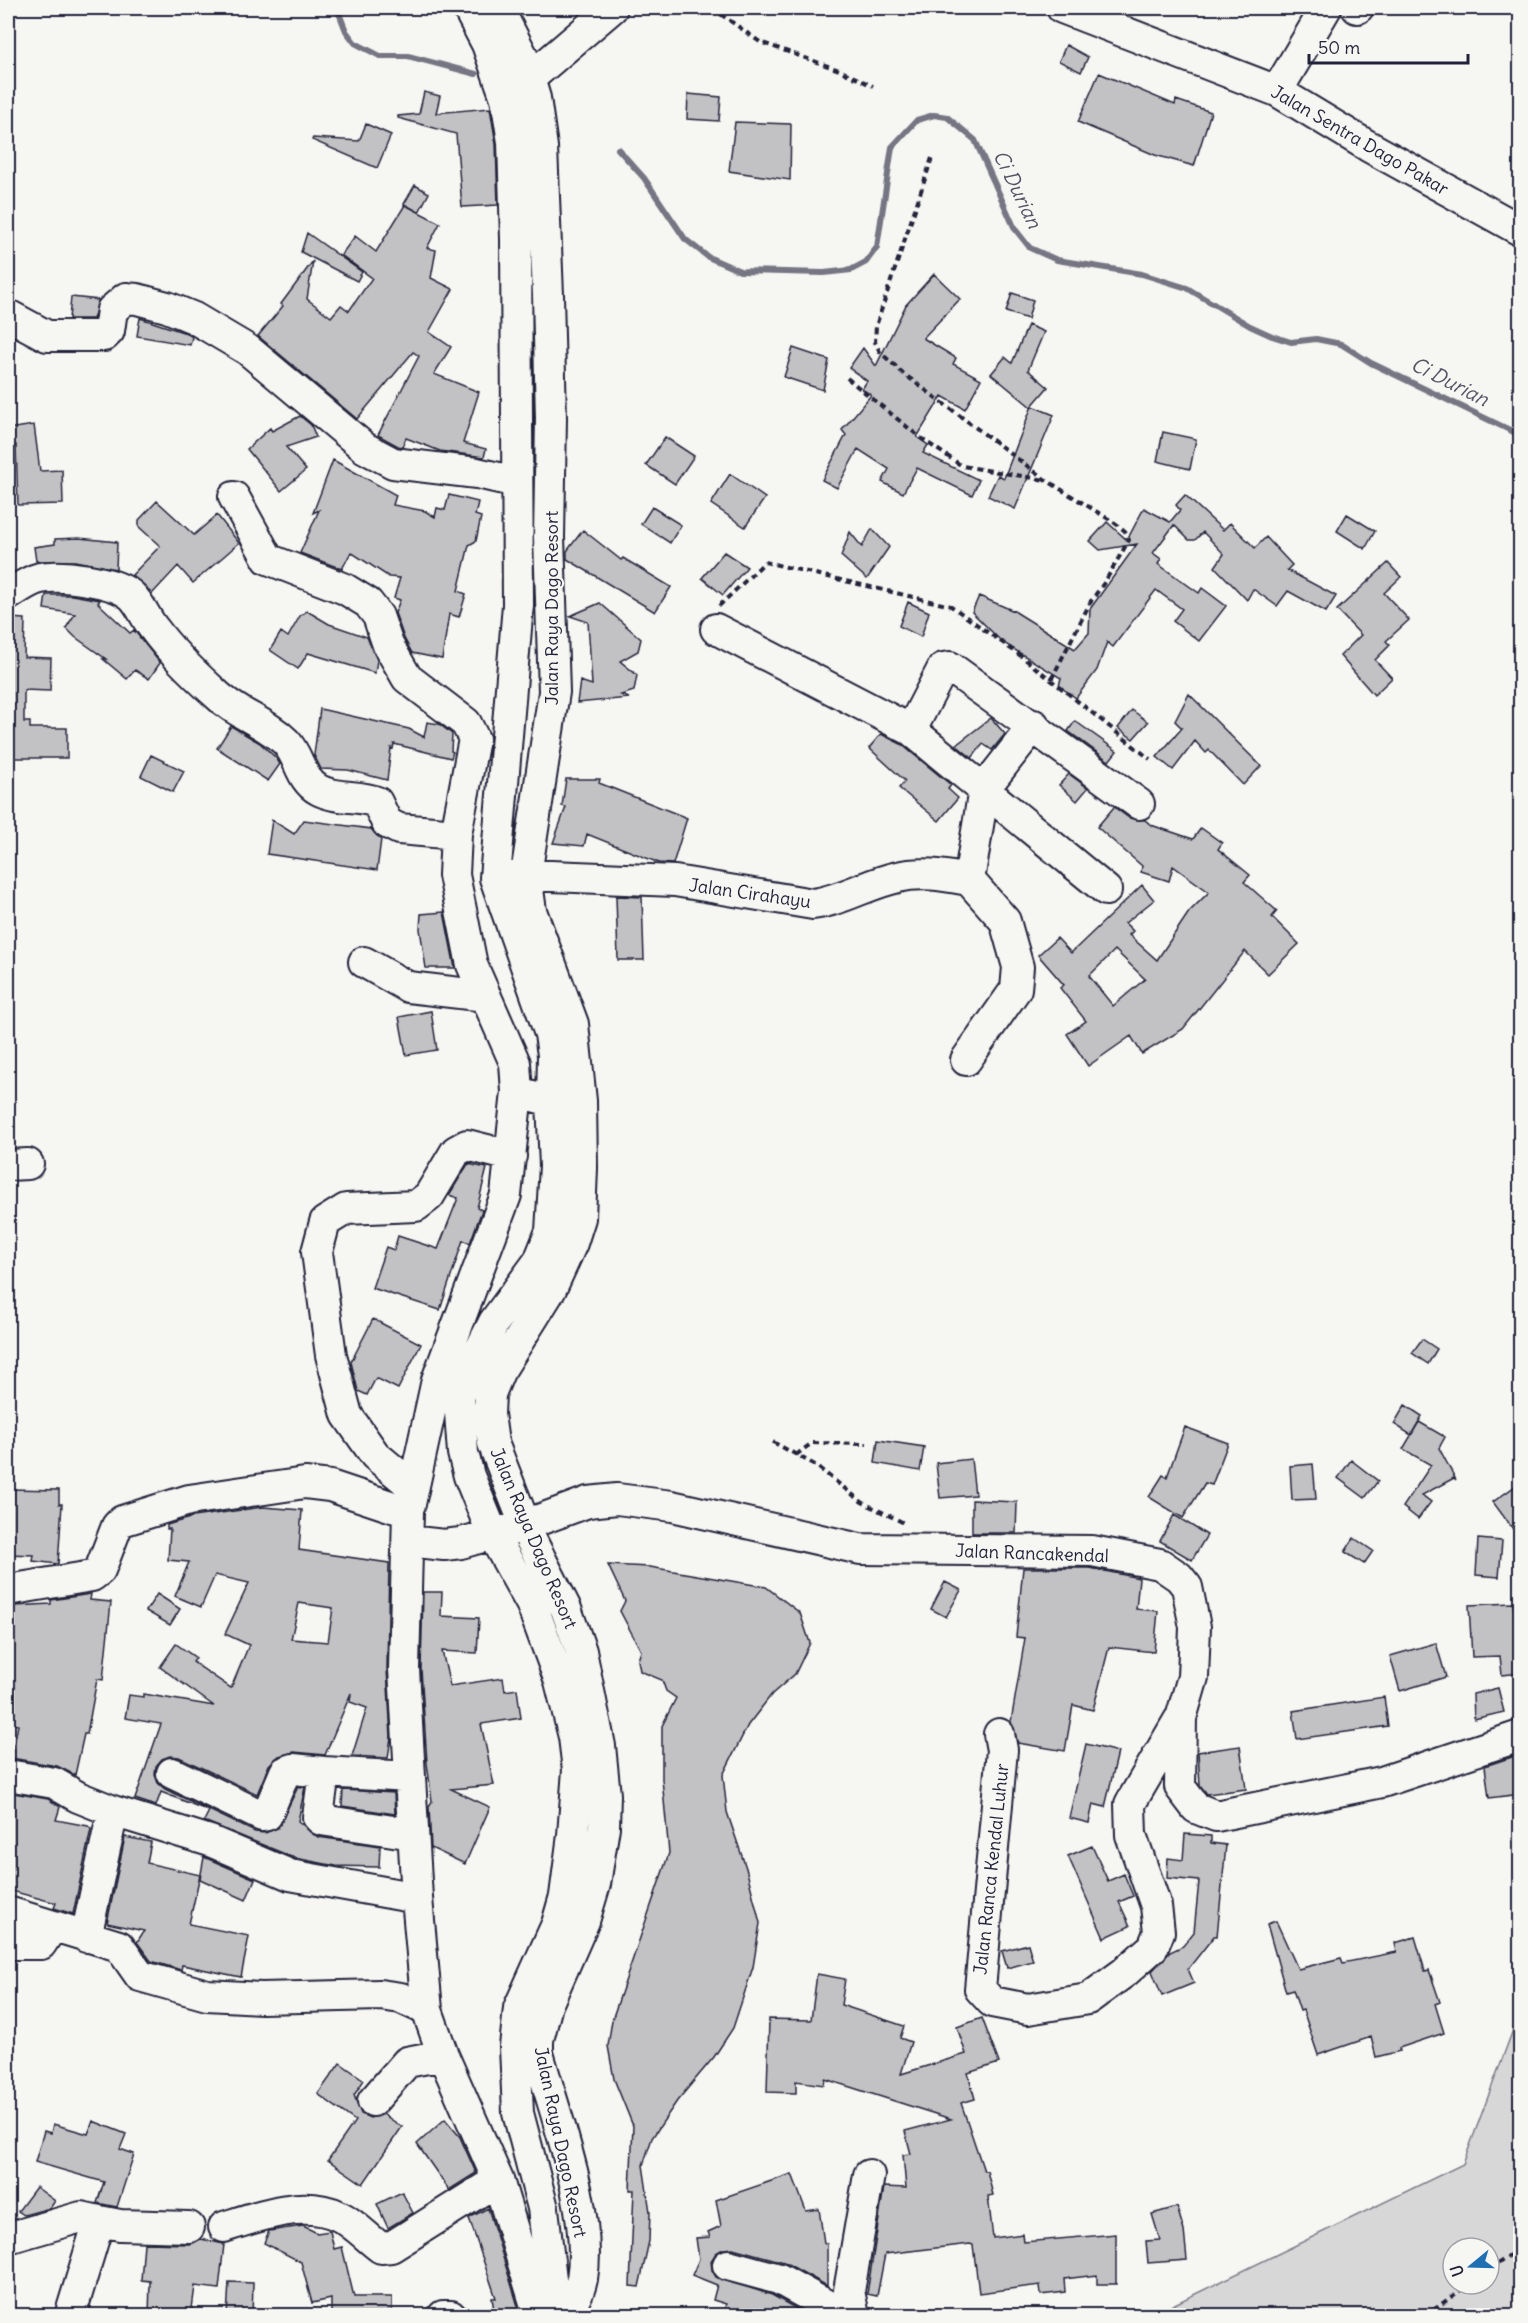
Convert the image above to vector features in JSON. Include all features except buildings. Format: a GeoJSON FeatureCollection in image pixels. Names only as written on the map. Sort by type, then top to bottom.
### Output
{"type":"FeatureCollection","features":[{"type":"Feature","properties":{"kind":"street","name":"Jalan Raya Dago Resort"},"geometry":{"type":"LineString","coordinates":[[468,8],[487,44],[506,98],[513,141],[518,305],[516,482],[518,605],[495,878],[550,1034],[553,1055],[552,1101],[569,1167]]}},
{"type":"Feature","properties":{"kind":"street"},"geometry":{"type":"LineString","coordinates":[[498,8],[530,79]]}},
{"type":"Feature","properties":{"kind":"street"},"geometry":{"type":"LineString","coordinates":[[506,98],[612,8]]}},
{"type":"Feature","properties":{"kind":"street","name":"Jalan Sentra Dago Pakar"},"geometry":{"type":"LineString","coordinates":[[1062,8],[1277,91],[1368,146],[1521,230]]}},
{"type":"Feature","properties":{"kind":"street"},"geometry":{"type":"LineString","coordinates":[[1277,91],[1326,8]]}},
{"type":"Feature","properties":{"kind":"street","name":"Jalan Raya Dago Resort"},"geometry":{"type":"LineString","coordinates":[[530,79],[539,120],[548,306],[549,537],[554,692],[526,875],[531,911],[573,1023],[581,1101],[569,1167],[567,1217],[569,1253],[551,1289],[499,1372],[490,1395],[489,1414],[493,1443],[525,1525],[566,1609],[580,1652],[600,1746],[605,1795],[604,1827],[595,1884],[584,1921],[547,2005],[538,2040],[538,2053],[568,2161],[584,2239],[582,2281],[575,2301],[562,2316],[553,2297],[543,2208],[518,2113],[515,2047],[519,2008],[557,1924],[565,1896],[578,1770],[574,1737],[556,1670],[527,1593],[493,1535],[469,1476],[463,1453],[459,1399],[462,1386],[494,1322],[539,1262],[551,1231],[567,1217]]}},
{"type":"Feature","properties":{"kind":"street"},"geometry":{"type":"LineString","coordinates":[[8,315],[47,336],[104,336],[109,331],[112,310],[120,301],[131,297],[159,305],[194,318],[248,350],[365,448],[393,463],[477,473],[516,482]]}},
{"type":"Feature","properties":{"kind":"street"},"geometry":{"type":"LineString","coordinates":[[234,497],[268,559],[345,589],[368,603],[378,616],[388,645],[407,678],[466,723],[474,739],[456,834],[454,875],[470,955],[515,1063],[517,1092],[512,1156],[503,1205],[437,1380],[410,1513],[404,1669],[417,1898],[427,2010],[443,2055],[498,2180],[539,2316]]}},
{"type":"Feature","properties":{"kind":"street"},"geometry":{"type":"LineString","coordinates":[[8,595],[26,584],[43,578],[102,583],[125,590],[139,604],[165,642],[199,679],[227,705],[278,735],[288,745],[305,778],[320,791],[368,798],[377,802],[387,823],[399,829],[456,834]]}},
{"type":"Feature","properties":{"kind":"street"},"geometry":{"type":"LineString","coordinates":[[716,629],[911,730],[1106,890]]}},
{"type":"Feature","properties":{"kind":"street"},"geometry":{"type":"LineString","coordinates":[[911,730],[943,668],[947,666],[1034,725],[1139,804]]}},
{"type":"Feature","properties":{"kind":"street"},"geometry":{"type":"LineString","coordinates":[[966,1060],[1016,989],[1018,967],[1005,921],[969,880],[984,789],[1034,725]]}},
{"type":"Feature","properties":{"kind":"street","name":"Jalan Cirahayu"},"geometry":{"type":"LineString","coordinates":[[495,878],[526,875],[675,881],[813,904],[829,902],[899,876],[939,875],[969,880]]}},
{"type":"Feature","properties":{"kind":"street"},"geometry":{"type":"LineString","coordinates":[[364,962],[408,987],[486,996]]}},
{"type":"Feature","properties":{"kind":"street"},"geometry":{"type":"LineString","coordinates":[[517,1092],[552,1101]]}},
{"type":"Feature","properties":{"kind":"street"},"geometry":{"type":"LineString","coordinates":[[410,1513],[375,1455],[347,1415],[331,1355],[317,1252],[325,1222],[345,1209],[416,1206],[429,1196],[456,1151],[467,1146],[512,1156]]}},
{"type":"Feature","properties":{"kind":"street","name":"Jalan Rancakendal"},"geometry":{"type":"LineString","coordinates":[[8,1590],[92,1576],[100,1570],[117,1526],[122,1521],[189,1500],[305,1483],[330,1486],[410,1513],[444,1545],[493,1535],[588,1502],[636,1500],[851,1547],[914,1551],[1092,1551],[1161,1564],[1179,1577],[1191,1598],[1195,1627],[1193,1677],[1181,1718],[1180,1786],[1196,1808],[1216,1816],[1382,1782],[1521,1737]]}},
{"type":"Feature","properties":{"kind":"street","name":"Jalan Ranca Kendal Luhur"},"geometry":{"type":"LineString","coordinates":[[999,1734],[1002,1750],[980,1989],[992,2002],[1028,2009],[1088,2000],[1153,1947],[1159,1932],[1156,1906],[1131,1835],[1130,1804],[1181,1718]]}},
{"type":"Feature","properties":{"kind":"street"},"geometry":{"type":"LineString","coordinates":[[172,1773],[262,1816],[267,1815],[285,1772],[293,1769],[410,1777]]}},
{"type":"Feature","properties":{"kind":"street"},"geometry":{"type":"LineString","coordinates":[[324,1772],[318,1817],[321,1820],[413,1834]]}},
{"type":"Feature","properties":{"kind":"street"},"geometry":{"type":"LineString","coordinates":[[8,1775],[54,1783],[78,1797],[113,1811],[210,1841],[290,1875],[417,1898]]}},
{"type":"Feature","properties":{"kind":"street"},"geometry":{"type":"LineString","coordinates":[[86,1937],[113,1811]]}},
{"type":"Feature","properties":{"kind":"street"},"geometry":{"type":"LineString","coordinates":[[8,1912],[119,1946],[140,1976],[207,1995],[262,1998],[380,1995],[401,1998],[427,2010]]}},
{"type":"Feature","properties":{"kind":"street"},"geometry":{"type":"LineString","coordinates":[[8,1944],[41,1944],[52,1927]]}},
{"type":"Feature","properties":{"kind":"street"},"geometry":{"type":"LineString","coordinates":[[373,2101],[407,2062],[443,2055]]}},
{"type":"Feature","properties":{"kind":"street"},"geometry":{"type":"LineString","coordinates":[[854,2316],[849,2291],[869,2175]]}},
{"type":"Feature","properties":{"kind":"street"},"geometry":{"type":"LineString","coordinates":[[224,2226],[288,2210],[320,2211],[340,2216],[381,2248],[392,2247],[498,2180]]}},
{"type":"Feature","properties":{"kind":"street"},"geometry":{"type":"LineString","coordinates":[[8,2238],[81,2217],[120,2225],[189,2227]]}},
{"type":"Feature","properties":{"kind":"street"},"geometry":{"type":"LineString","coordinates":[[70,2316],[99,2221]]}},
{"type":"Feature","properties":{"kind":"street"},"geometry":{"type":"LineString","coordinates":[[728,2265],[779,2279],[846,2316]]}},
{"type":"Feature","properties":{"kind":"street"},"geometry":{"type":"LineString","coordinates":[[443,2316],[451,2316]]}},
{"type":"Feature","properties":{"kind":"path"},"geometry":{"type":"LineString","coordinates":[[712,8],[760,42],[839,70],[873,86]]}},
{"type":"Feature","properties":{"kind":"path"},"geometry":{"type":"LineString","coordinates":[[932,158],[876,326],[875,342],[880,352],[904,374],[1046,480],[1115,523],[1125,531],[1129,540],[1091,601],[1051,680]]}},
{"type":"Feature","properties":{"kind":"path"},"geometry":{"type":"LineString","coordinates":[[847,378],[922,439],[962,466],[1046,480]]}},
{"type":"Feature","properties":{"kind":"path"},"geometry":{"type":"LineString","coordinates":[[716,629],[711,620],[712,614],[765,562],[951,606],[1051,680],[1150,759]]}},
{"type":"Feature","properties":{"kind":"path"},"geometry":{"type":"LineString","coordinates":[[773,1442],[815,1465],[862,1502],[908,1526],[914,1551]]}},
{"type":"Feature","properties":{"kind":"path"},"geometry":{"type":"LineString","coordinates":[[796,1455],[812,1443],[867,1444]]}},
{"type":"Feature","properties":{"kind":"path"},"geometry":{"type":"LineString","coordinates":[[1501,2262],[1521,2248]]}},
{"type":"Feature","properties":{"kind":"path"},"geometry":{"type":"LineString","coordinates":[[1425,2316],[1452,2296]]}},
{"type":"Feature","properties":{"kind":"shaded area"},"geometry":{"type":"Polygon","coordinates":[[[1520,2011],[1520,2315],[1152,2315],[1463,2164],[1520,2011]]]}},
{"type":"Feature","properties":{"kind":"waterway","name":"Ci Durian"},"geometry":{"type":"LineString","coordinates":[[337,8],[346,31],[355,43],[380,56],[408,56],[476,74]]}},
{"type":"Feature","properties":{"kind":"waterway","name":"Ci Durian"},"geometry":{"type":"LineString","coordinates":[[618,149],[644,178],[685,239],[708,257],[740,271],[824,273],[851,270],[866,262],[877,247],[892,147],[917,120],[934,115],[947,117],[975,140],[1015,229],[1030,248],[1057,260],[1142,274],[1187,288],[1250,326],[1291,342],[1316,339],[1341,344],[1371,363],[1520,435]]}}]}
